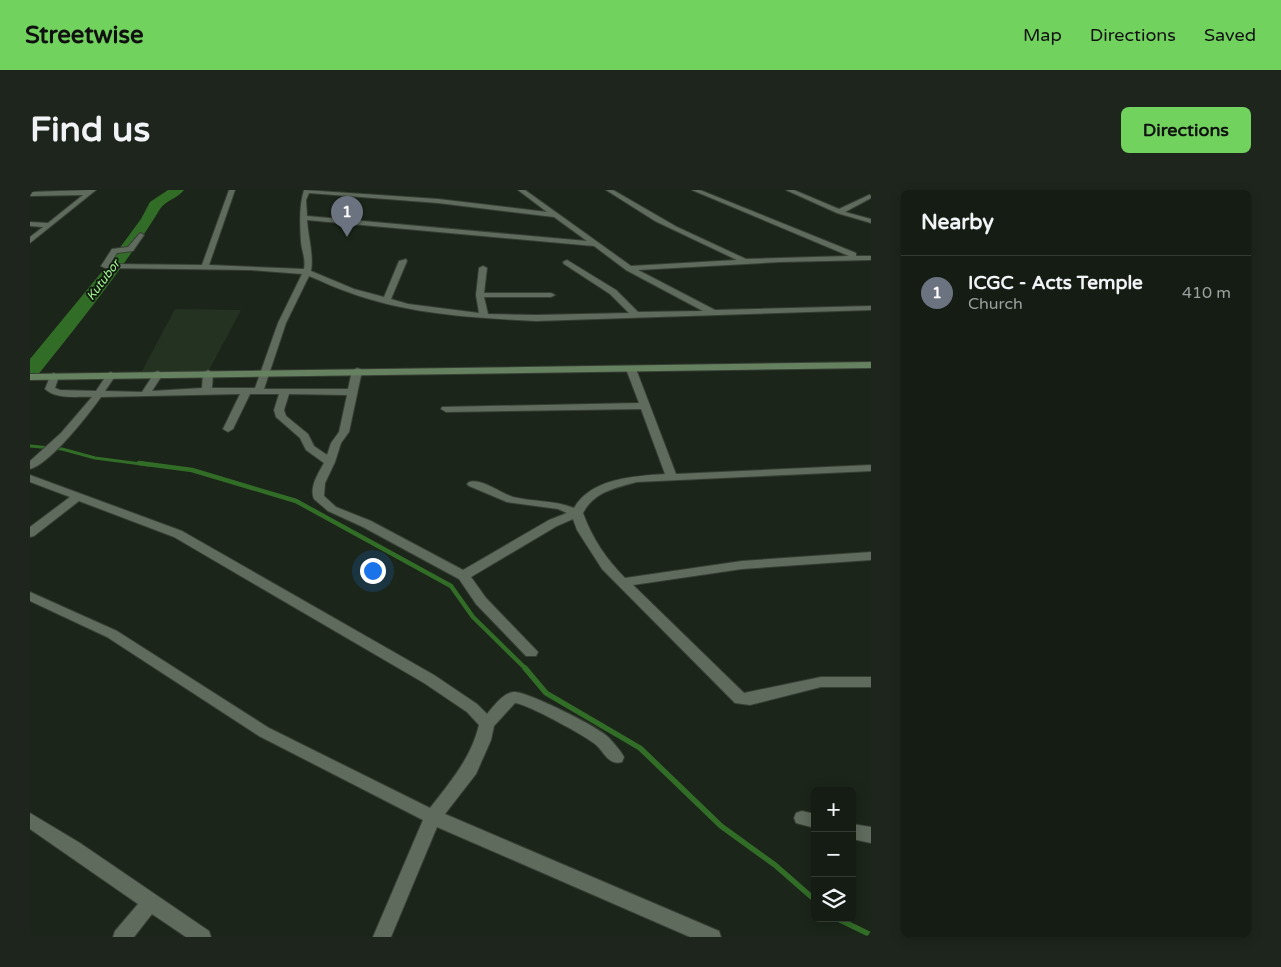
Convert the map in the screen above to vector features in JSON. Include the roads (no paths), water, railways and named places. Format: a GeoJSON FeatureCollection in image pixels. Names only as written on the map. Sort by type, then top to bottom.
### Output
{"type":"FeatureCollection","features":[{"type":"Feature","properties":{"kind":"main road"},"geometry":{"type":"LineString","coordinates":[[33,377],[871,365]]}},
{"type":"Feature","properties":{"kind":"street"},"geometry":{"type":"LineString","coordinates":[[205,267],[232,190]]}},
{"type":"Feature","properties":{"kind":"street"},"geometry":{"type":"LineString","coordinates":[[521,190],[629,268],[714,313]]}},
{"type":"Feature","properties":{"kind":"street"},"geometry":{"type":"LineString","coordinates":[[609,190],[672,228],[746,261]]}},
{"type":"Feature","properties":{"kind":"street"},"geometry":{"type":"LineString","coordinates":[[696,190],[861,258]]}},
{"type":"Feature","properties":{"kind":"street"},"geometry":{"type":"LineString","coordinates":[[789,190],[839,212],[871,221]]}},
{"type":"Feature","properties":{"kind":"street"},"geometry":{"type":"LineString","coordinates":[[259,390],[263,373],[282,323],[307,272],[309,262],[305,243],[303,200],[306,191],[438,201],[555,215]]}},
{"type":"Feature","properties":{"kind":"street"},"geometry":{"type":"LineString","coordinates":[[30,194],[91,192]]}},
{"type":"Feature","properties":{"kind":"street"},"geometry":{"type":"LineString","coordinates":[[30,241],[91,192]]}},
{"type":"Feature","properties":{"kind":"street"},"geometry":{"type":"LineString","coordinates":[[839,212],[871,196]]}},
{"type":"Feature","properties":{"kind":"street"},"geometry":{"type":"LineString","coordinates":[[304,218],[594,244]]}},
{"type":"Feature","properties":{"kind":"street"},"geometry":{"type":"LineString","coordinates":[[30,224],[49,225]]}},
{"type":"Feature","properties":{"kind":"street"},"geometry":{"type":"LineString","coordinates":[[140,235],[123,250],[115,251],[105,266],[116,268],[205,267],[307,272],[350,291],[386,301],[432,310],[484,316],[536,318],[871,308]]}},
{"type":"Feature","properties":{"kind":"street"},"geometry":{"type":"LineString","coordinates":[[629,268],[746,261],[871,258]]}},
{"type":"Feature","properties":{"kind":"street"},"geometry":{"type":"LineString","coordinates":[[386,301],[403,261]]}},
{"type":"Feature","properties":{"kind":"street"},"geometry":{"type":"LineString","coordinates":[[567,262],[613,292],[636,315]]}},
{"type":"Feature","properties":{"kind":"street"},"geometry":{"type":"LineString","coordinates":[[483,268],[480,295],[484,316]]}},
{"type":"Feature","properties":{"kind":"street"},"geometry":{"type":"LineString","coordinates":[[480,295],[551,295]]}},
{"type":"Feature","properties":{"kind":"street"},"geometry":{"type":"LineString","coordinates":[[631,369],[672,477]]}},
{"type":"Feature","properties":{"kind":"street"},"geometry":{"type":"LineString","coordinates":[[357,371],[344,432],[336,443],[330,462],[317,490],[321,502],[367,524],[463,576],[481,601],[532,652]]}},
{"type":"Feature","properties":{"kind":"street"},"geometry":{"type":"LineString","coordinates":[[207,391],[208,373]]}},
{"type":"Feature","properties":{"kind":"street"},"geometry":{"type":"LineString","coordinates":[[146,393],[158,374]]}},
{"type":"Feature","properties":{"kind":"street"},"geometry":{"type":"LineString","coordinates":[[30,466],[56,444],[98,395],[111,375]]}},
{"type":"Feature","properties":{"kind":"street"},"geometry":{"type":"LineString","coordinates":[[54,376],[50,389],[58,393],[98,395],[246,390],[353,392]]}},
{"type":"Feature","properties":{"kind":"street"},"geometry":{"type":"LineString","coordinates":[[228,429],[246,390]]}},
{"type":"Feature","properties":{"kind":"street"},"geometry":{"type":"LineString","coordinates":[[285,392],[279,410],[281,417],[304,436],[310,448],[330,462]]}},
{"type":"Feature","properties":{"kind":"street"},"geometry":{"type":"LineString","coordinates":[[446,409],[646,406]]}},
{"type":"Feature","properties":{"kind":"street"},"geometry":{"type":"LineString","coordinates":[[463,576],[553,523],[577,513],[583,502],[602,488],[637,479],[871,468]]}},
{"type":"Feature","properties":{"kind":"street"},"geometry":{"type":"LineString","coordinates":[[30,478],[77,497],[136,516],[178,534],[429,679],[472,708],[487,724]]}},
{"type":"Feature","properties":{"kind":"street"},"geometry":{"type":"LineString","coordinates":[[473,484],[511,500],[560,506],[577,513],[583,530],[606,566],[740,699],[750,700],[821,682],[871,682]]}},
{"type":"Feature","properties":{"kind":"street"},"geometry":{"type":"LineString","coordinates":[[30,533],[77,497]]}},
{"type":"Feature","properties":{"kind":"street"},"geometry":{"type":"LineString","coordinates":[[624,582],[742,565],[871,556]]}},
{"type":"Feature","properties":{"kind":"street"},"geometry":{"type":"LineString","coordinates":[[30,596],[112,634],[264,732],[433,817],[712,937]]}},
{"type":"Feature","properties":{"kind":"street"},"geometry":{"type":"LineString","coordinates":[[382,937],[433,817],[470,769],[483,740],[487,724],[511,698],[519,697],[588,732],[601,740],[616,757]]}},
{"type":"Feature","properties":{"kind":"street"},"geometry":{"type":"LineString","coordinates":[[30,820],[58,836],[150,903],[202,937]]}},
{"type":"Feature","properties":{"kind":"street"},"geometry":{"type":"LineString","coordinates":[[856,832],[871,835]]}},
{"type":"Feature","properties":{"kind":"street"},"geometry":{"type":"LineString","coordinates":[[122,937],[150,903]]}},
{"type":"Feature","properties":{"kind":"waterway","name":"Kutubor"},"geometry":{"type":"LineString","coordinates":[[30,372],[111,271],[148,220],[155,205],[177,190]]}},
{"type":"Feature","properties":{"kind":"waterway"},"geometry":{"type":"LineString","coordinates":[[30,446],[62,449],[95,458],[149,465]]}},
{"type":"Feature","properties":{"kind":"waterway"},"geometry":{"type":"LineString","coordinates":[[139,463],[192,470],[296,501],[451,586],[473,617],[525,668]]}},
{"type":"Feature","properties":{"kind":"waterway"},"geometry":{"type":"LineString","coordinates":[[525,668],[546,693],[640,748],[721,826],[775,865],[811,896]]}},
{"type":"Feature","properties":{"kind":"waterway"},"geometry":{"type":"LineString","coordinates":[[844,922],[871,935]]}},
{"type":"Feature","properties":{"kind":"place","name":"ICGC - Acts Temple"},"geometry":{"type":"Point","coordinates":[347,237]}}]}
